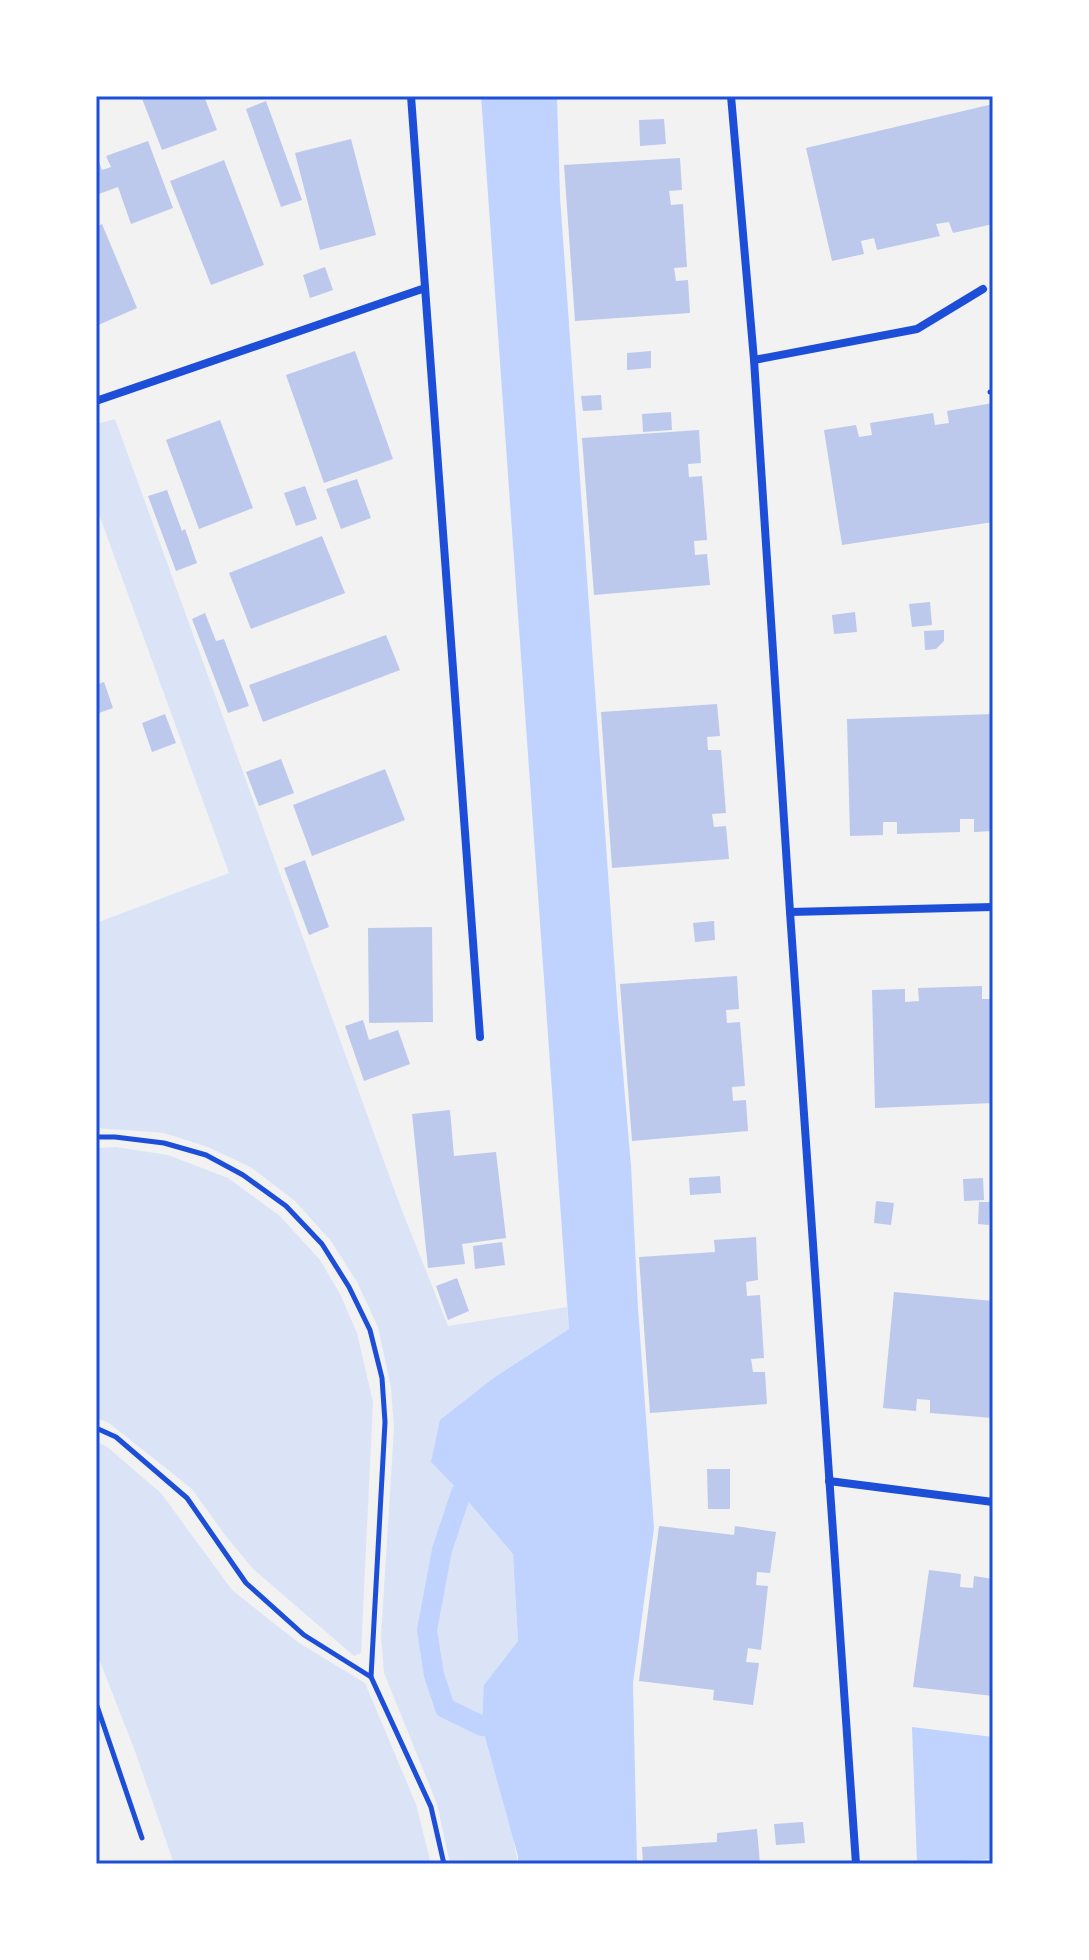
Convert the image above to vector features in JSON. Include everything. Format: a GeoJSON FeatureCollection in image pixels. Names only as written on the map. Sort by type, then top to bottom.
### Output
{"type":"FeatureCollection","features":[{"type":"Feature","properties":{"kind":"street"},"geometry":{"type":"LineString","coordinates":[[411,96],[480,1037]]}},
{"type":"Feature","properties":{"kind":"street"},"geometry":{"type":"LineString","coordinates":[[731,96],[754,360],[856,1864]]}},
{"type":"Feature","properties":{"kind":"street"},"geometry":{"type":"LineString","coordinates":[[96,401],[425,288]]}},
{"type":"Feature","properties":{"kind":"street"},"geometry":{"type":"LineString","coordinates":[[754,360],[917,329],[983,289]]}},
{"type":"Feature","properties":{"kind":"street"},"geometry":{"type":"LineString","coordinates":[[790,912],[993,907]]}},
{"type":"Feature","properties":{"kind":"street"},"geometry":{"type":"LineString","coordinates":[[829,1481],[993,1502]]}},
{"type":"Feature","properties":{"kind":"path"},"geometry":{"type":"LineString","coordinates":[[96,1137],[164,1143],[206,1155],[243,1175],[286,1206],[322,1244],[349,1287],[370,1330],[382,1378],[385,1422],[371,1677],[431,1807],[444,1864]]}},
{"type":"Feature","properties":{"kind":"path"},"geometry":{"type":"LineString","coordinates":[[96,1428],[116,1437],[187,1498],[246,1583],[304,1635],[371,1677]]}},
{"type":"Feature","properties":{"kind":"path"},"geometry":{"type":"LineString","coordinates":[[96,1703],[142,1838]]}},
{"type":"Feature","properties":{"kind":"shaded area"},"geometry":{"type":"Polygon","coordinates":[[[115,419],[401,1208],[448,1326],[567,1307],[569,1329],[495,1377],[431,1462],[513,1554],[518,1641],[484,1685],[518,1864],[450,1864],[437,1804],[384,1673],[381,1636],[394,1429],[391,1388],[378,1327],[357,1282],[331,1241],[295,1201],[252,1168],[208,1147],[164,1133],[96,1128],[96,923],[229,873],[96,506],[96,424],[115,419]]]}},
{"type":"Feature","properties":{"kind":"shaded area"},"geometry":{"type":"Polygon","coordinates":[[[116,1147],[168,1155],[228,1178],[280,1216],[320,1260],[341,1296],[357,1333],[373,1402],[361,1653],[354,1656],[253,1569],[192,1489],[109,1423],[96,1418],[96,1148],[116,1147]]]}},
{"type":"Feature","properties":{"kind":"shaded area"},"geometry":{"type":"Polygon","coordinates":[[[96,1442],[106,1446],[161,1493],[232,1590],[299,1643],[365,1683],[416,1804],[431,1864],[174,1864],[96,1651],[96,1442]]]}},
{"type":"Feature","properties":{"kind":"water"},"geometry":{"type":"Polygon","coordinates":[[[481,96],[557,96],[560,197],[631,1166],[654,1528],[633,1683],[637,1864],[518,1864],[482,1726],[484,1685],[518,1641],[513,1554],[431,1462],[440,1420],[495,1377],[569,1329],[481,96]]]}},
{"type":"Feature","properties":{"kind":"water"},"geometry":{"type":"Polygon","coordinates":[[[912,1727],[993,1737],[993,1859],[917,1864],[912,1727]]]}},
{"type":"Feature","properties":{"kind":"building"},"geometry":{"type":"Polygon","coordinates":[[[141,96],[204,96],[217,130],[162,150],[141,96]]]}},
{"type":"Feature","properties":{"kind":"building"},"geometry":{"type":"Polygon","coordinates":[[[266,101],[302,200],[281,207],[246,109],[266,101]]]}},
{"type":"Feature","properties":{"kind":"building"},"geometry":{"type":"Polygon","coordinates":[[[993,104],[993,224],[953,233],[949,222],[936,224],[940,236],[877,250],[874,238],[861,241],[864,254],[832,261],[806,148],[993,104]]]}},
{"type":"Feature","properties":{"kind":"building"},"geometry":{"type":"Polygon","coordinates":[[[664,119],[666,144],[640,146],[639,120],[664,119]]]}},
{"type":"Feature","properties":{"kind":"building"},"geometry":{"type":"Polygon","coordinates":[[[351,139],[376,235],[320,250],[295,153],[351,139]]]}},
{"type":"Feature","properties":{"kind":"building"},"geometry":{"type":"Polygon","coordinates":[[[148,141],[173,208],[131,224],[118,187],[96,195],[96,154],[102,170],[111,167],[106,156],[148,141]]]}},
{"type":"Feature","properties":{"kind":"building"},"geometry":{"type":"Polygon","coordinates":[[[680,158],[682,190],[669,191],[671,205],[683,204],[687,267],[674,268],[676,281],[688,280],[690,313],[575,321],[564,165],[680,158]]]}},
{"type":"Feature","properties":{"kind":"building"},"geometry":{"type":"Polygon","coordinates":[[[224,160],[264,265],[211,285],[170,181],[224,160]]]}},
{"type":"Feature","properties":{"kind":"building"},"geometry":{"type":"Polygon","coordinates":[[[102,224],[137,308],[96,326],[96,227],[102,224]]]}},
{"type":"Feature","properties":{"kind":"building"},"geometry":{"type":"Polygon","coordinates":[[[325,267],[333,290],[310,298],[303,275],[325,267]]]}},
{"type":"Feature","properties":{"kind":"building"},"geometry":{"type":"Polygon","coordinates":[[[355,351],[393,459],[324,483],[286,375],[355,351]]]}},
{"type":"Feature","properties":{"kind":"building"},"geometry":{"type":"Polygon","coordinates":[[[651,351],[651,368],[627,370],[627,353],[651,351]]]}},
{"type":"Feature","properties":{"kind":"building"},"geometry":{"type":"Polygon","coordinates":[[[601,395],[602,410],[583,411],[581,396],[601,395]]]}},
{"type":"Feature","properties":{"kind":"building"},"geometry":{"type":"Polygon","coordinates":[[[993,403],[993,522],[842,545],[824,430],[856,425],[859,437],[872,435],[870,423],[933,413],[935,425],[949,423],[947,411],[993,403]]]}},
{"type":"Feature","properties":{"kind":"building"},"geometry":{"type":"Polygon","coordinates":[[[671,412],[672,430],[643,432],[642,414],[671,412]]]}},
{"type":"Feature","properties":{"kind":"building"},"geometry":{"type":"Polygon","coordinates":[[[220,420],[253,508],[199,529],[166,440],[220,420]]]}},
{"type":"Feature","properties":{"kind":"building"},"geometry":{"type":"Polygon","coordinates":[[[699,430],[701,463],[688,464],[689,477],[702,476],[707,540],[694,541],[695,555],[707,554],[710,585],[594,595],[582,438],[699,430]]]}},
{"type":"Feature","properties":{"kind":"building"},"geometry":{"type":"Polygon","coordinates":[[[357,479],[371,518],[341,529],[326,489],[357,479]]]}},
{"type":"Feature","properties":{"kind":"building"},"geometry":{"type":"Polygon","coordinates":[[[305,486],[317,519],[296,526],[284,493],[305,486]]]}},
{"type":"Feature","properties":{"kind":"building"},"geometry":{"type":"Polygon","coordinates":[[[167,490],[197,563],[176,571],[148,496],[167,490]]]}},
{"type":"Feature","properties":{"kind":"building"},"geometry":{"type":"Polygon","coordinates":[[[322,536],[345,593],[251,629],[229,573],[322,536]]]}},
{"type":"Feature","properties":{"kind":"building"},"geometry":{"type":"Polygon","coordinates":[[[930,602],[932,625],[912,627],[909,604],[930,602]]]}},
{"type":"Feature","properties":{"kind":"building"},"geometry":{"type":"Polygon","coordinates":[[[855,612],[857,632],[834,634],[832,615],[855,612]]]}},
{"type":"Feature","properties":{"kind":"building"},"geometry":{"type":"Polygon","coordinates":[[[205,613],[216,641],[224,639],[249,706],[228,713],[192,619],[205,613]]]}},
{"type":"Feature","properties":{"kind":"building"},"geometry":{"type":"Polygon","coordinates":[[[944,630],[944,641],[936,649],[925,650],[924,631],[944,630]]]}},
{"type":"Feature","properties":{"kind":"building"},"geometry":{"type":"Polygon","coordinates":[[[386,635],[400,670],[263,722],[249,685],[386,635]]]}},
{"type":"Feature","properties":{"kind":"building"},"geometry":{"type":"Polygon","coordinates":[[[104,682],[113,708],[96,714],[96,685],[104,682]]]}},
{"type":"Feature","properties":{"kind":"building"},"geometry":{"type":"Polygon","coordinates":[[[717,704],[720,736],[707,737],[708,750],[721,750],[726,813],[712,814],[714,827],[726,826],[729,859],[612,868],[601,712],[717,704]]]}},
{"type":"Feature","properties":{"kind":"building"},"geometry":{"type":"Polygon","coordinates":[[[165,714],[176,743],[152,752],[142,723],[165,714]]]}},
{"type":"Feature","properties":{"kind":"building"},"geometry":{"type":"Polygon","coordinates":[[[993,714],[993,831],[974,832],[974,819],[960,819],[960,832],[897,834],[897,822],[883,822],[883,835],[850,836],[847,719],[993,714]]]}},
{"type":"Feature","properties":{"kind":"building"},"geometry":{"type":"Polygon","coordinates":[[[281,759],[294,793],[259,806],[246,772],[281,759]]]}},
{"type":"Feature","properties":{"kind":"building"},"geometry":{"type":"Polygon","coordinates":[[[385,769],[405,820],[312,856],[293,805],[385,769]]]}},
{"type":"Feature","properties":{"kind":"building"},"geometry":{"type":"Polygon","coordinates":[[[305,860],[329,927],[309,935],[284,868],[305,860]]]}},
{"type":"Feature","properties":{"kind":"building"},"geometry":{"type":"Polygon","coordinates":[[[714,921],[715,940],[695,942],[693,923],[714,921]]]}},
{"type":"Feature","properties":{"kind":"building"},"geometry":{"type":"Polygon","coordinates":[[[432,927],[433,1022],[369,1023],[368,928],[432,927]]]}},
{"type":"Feature","properties":{"kind":"building"},"geometry":{"type":"Polygon","coordinates":[[[737,976],[739,1009],[726,1010],[727,1023],[740,1022],[745,1086],[732,1087],[733,1101],[746,1100],[748,1131],[632,1141],[620,984],[737,976]]]}},
{"type":"Feature","properties":{"kind":"building"},"geometry":{"type":"Polygon","coordinates":[[[982,986],[982,999],[993,999],[993,1103],[875,1108],[872,990],[905,989],[905,1002],[919,1001],[918,988],[982,986]]]}},
{"type":"Feature","properties":{"kind":"building"},"geometry":{"type":"Polygon","coordinates":[[[363,1020],[369,1040],[398,1030],[410,1064],[364,1081],[345,1026],[363,1020]]]}},
{"type":"Feature","properties":{"kind":"building"},"geometry":{"type":"Polygon","coordinates":[[[450,1110],[454,1156],[496,1152],[506,1238],[462,1244],[465,1264],[428,1268],[412,1114],[450,1110]]]}},
{"type":"Feature","properties":{"kind":"building"},"geometry":{"type":"Polygon","coordinates":[[[720,1176],[721,1193],[690,1195],[689,1178],[720,1176]]]}},
{"type":"Feature","properties":{"kind":"building"},"geometry":{"type":"Polygon","coordinates":[[[983,1178],[984,1200],[964,1201],[963,1179],[983,1178]]]}},
{"type":"Feature","properties":{"kind":"building"},"geometry":{"type":"Polygon","coordinates":[[[876,1201],[894,1203],[891,1225],[874,1223],[876,1201]]]}},
{"type":"Feature","properties":{"kind":"building"},"geometry":{"type":"Polygon","coordinates":[[[979,1202],[990,1202],[989,1225],[978,1224],[979,1202]]]}},
{"type":"Feature","properties":{"kind":"building"},"geometry":{"type":"Polygon","coordinates":[[[756,1237],[758,1280],[746,1282],[747,1296],[760,1295],[764,1358],[751,1359],[753,1372],[765,1372],[767,1404],[650,1413],[639,1257],[715,1252],[714,1240],[756,1237]]]}},
{"type":"Feature","properties":{"kind":"building"},"geometry":{"type":"Polygon","coordinates":[[[502,1242],[505,1265],[475,1269],[473,1246],[502,1242]]]}},
{"type":"Feature","properties":{"kind":"building"},"geometry":{"type":"Polygon","coordinates":[[[457,1278],[469,1311],[448,1320],[436,1286],[457,1278]]]}},
{"type":"Feature","properties":{"kind":"building"},"geometry":{"type":"Polygon","coordinates":[[[894,1292],[993,1301],[993,1418],[930,1413],[930,1400],[917,1399],[916,1411],[883,1408],[894,1292]]]}},
{"type":"Feature","properties":{"kind":"building"},"geometry":{"type":"Polygon","coordinates":[[[707,1469],[730,1469],[730,1509],[708,1509],[707,1469]]]}},
{"type":"Feature","properties":{"kind":"building"},"geometry":{"type":"Polygon","coordinates":[[[659,1526],[734,1535],[735,1526],[776,1532],[770,1573],[757,1572],[756,1585],[768,1586],[761,1650],[748,1648],[746,1662],[759,1663],[753,1705],[713,1700],[714,1690],[639,1681],[659,1526]]]}},
{"type":"Feature","properties":{"kind":"building"},"geometry":{"type":"Polygon","coordinates":[[[929,1570],[961,1574],[960,1587],[973,1588],[974,1576],[993,1579],[993,1696],[913,1687],[929,1570]]]}},
{"type":"Feature","properties":{"kind":"building"},"geometry":{"type":"Polygon","coordinates":[[[803,1822],[805,1843],[776,1845],[774,1824],[803,1822]]]}},
{"type":"Feature","properties":{"kind":"building"},"geometry":{"type":"Polygon","coordinates":[[[757,1829],[760,1864],[643,1864],[642,1847],[717,1842],[717,1833],[757,1829]]]}},
{"type":"Feature","properties":{"kind":"waterway"},"geometry":{"type":"LineString","coordinates":[[461,1493],[442,1550],[427,1630],[434,1675],[445,1708],[482,1726]]}}]}
